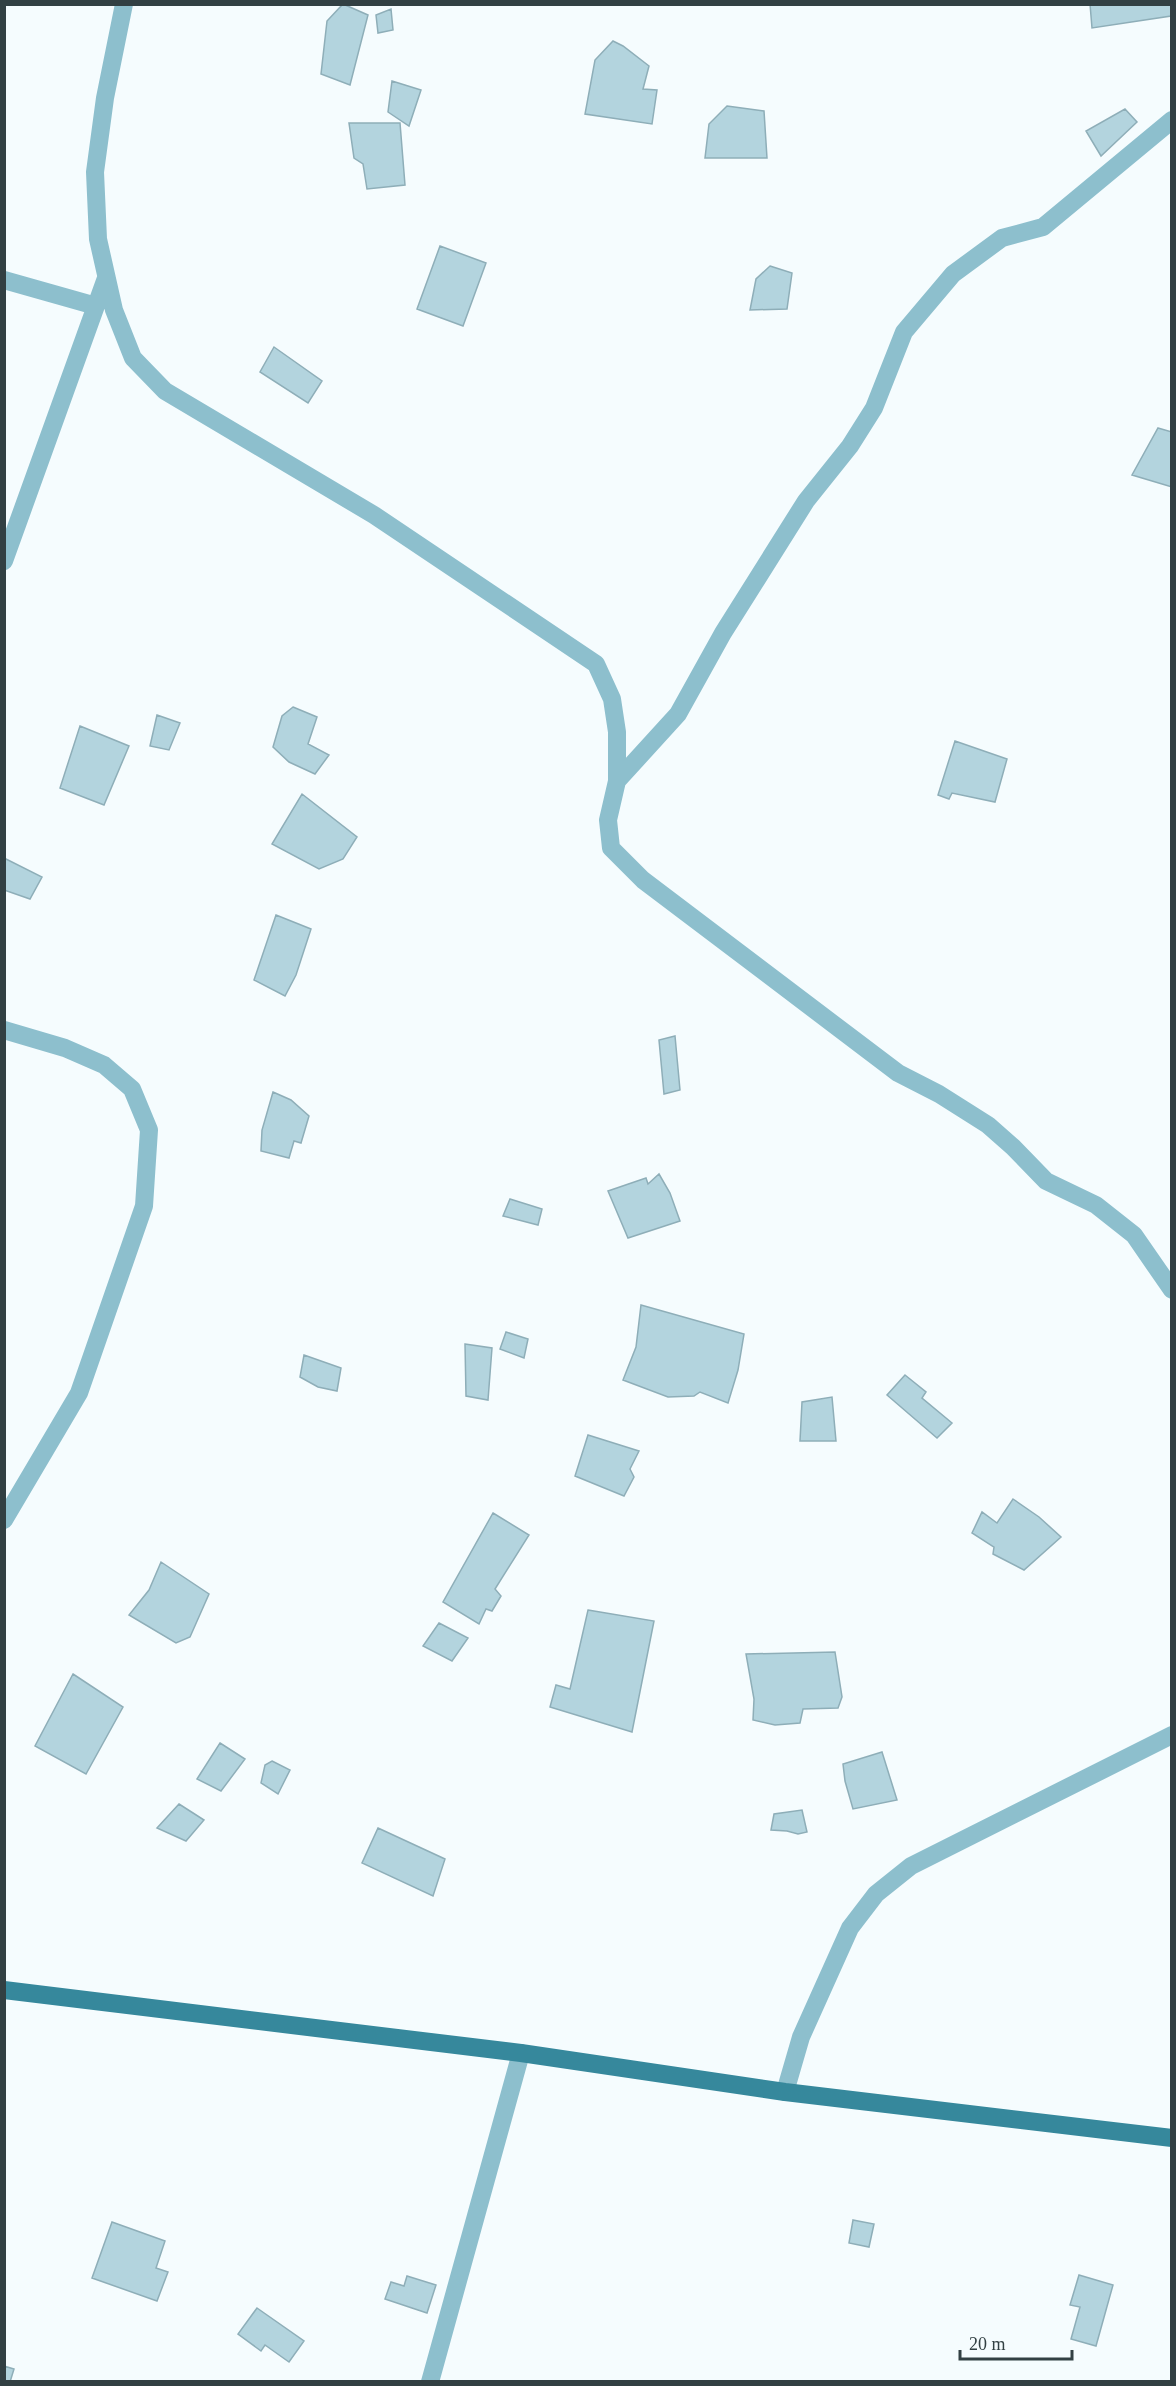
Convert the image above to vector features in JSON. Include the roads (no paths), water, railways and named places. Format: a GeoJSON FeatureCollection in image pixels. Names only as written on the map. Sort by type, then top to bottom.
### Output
{"type":"FeatureCollection","features":[{"type":"Feature","properties":{"kind":"main road"},"geometry":{"type":"LineString","coordinates":[[4,1990],[521,2053],[785,2092],[1172,2138]]}},
{"type":"Feature","properties":{"kind":"street"},"geometry":{"type":"LineString","coordinates":[[124,4],[105,98],[94,172],[98,239],[114,310],[133,358],[165,391],[374,515],[596,664],[612,699],[617,732],[617,780],[608,820],[611,848],[643,880],[898,1073],[939,1094],[987,1125],[1013,1147],[1046,1181],[1096,1205],[1134,1235],[1172,1290]]}},
{"type":"Feature","properties":{"kind":"street"},"geometry":{"type":"LineString","coordinates":[[617,780],[678,714],[723,633],[806,501],[850,446],[874,408],[904,332],[953,274],[1002,238],[1043,227],[1172,120]]}},
{"type":"Feature","properties":{"kind":"street"},"geometry":{"type":"LineString","coordinates":[[4,561],[106,277]]}},
{"type":"Feature","properties":{"kind":"street"},"geometry":{"type":"LineString","coordinates":[[4,280],[96,306]]}},
{"type":"Feature","properties":{"kind":"street"},"geometry":{"type":"LineString","coordinates":[[4,1030],[65,1048],[104,1065],[132,1089],[148,1130],[144,1206],[80,1393],[4,1520]]}},
{"type":"Feature","properties":{"kind":"street"},"geometry":{"type":"LineString","coordinates":[[785,2092],[801,2037],[850,1929],[876,1894],[911,1866],[1172,1735]]}},
{"type":"Feature","properties":{"kind":"street"},"geometry":{"type":"LineString","coordinates":[[430,2382],[521,2053]]}}]}
